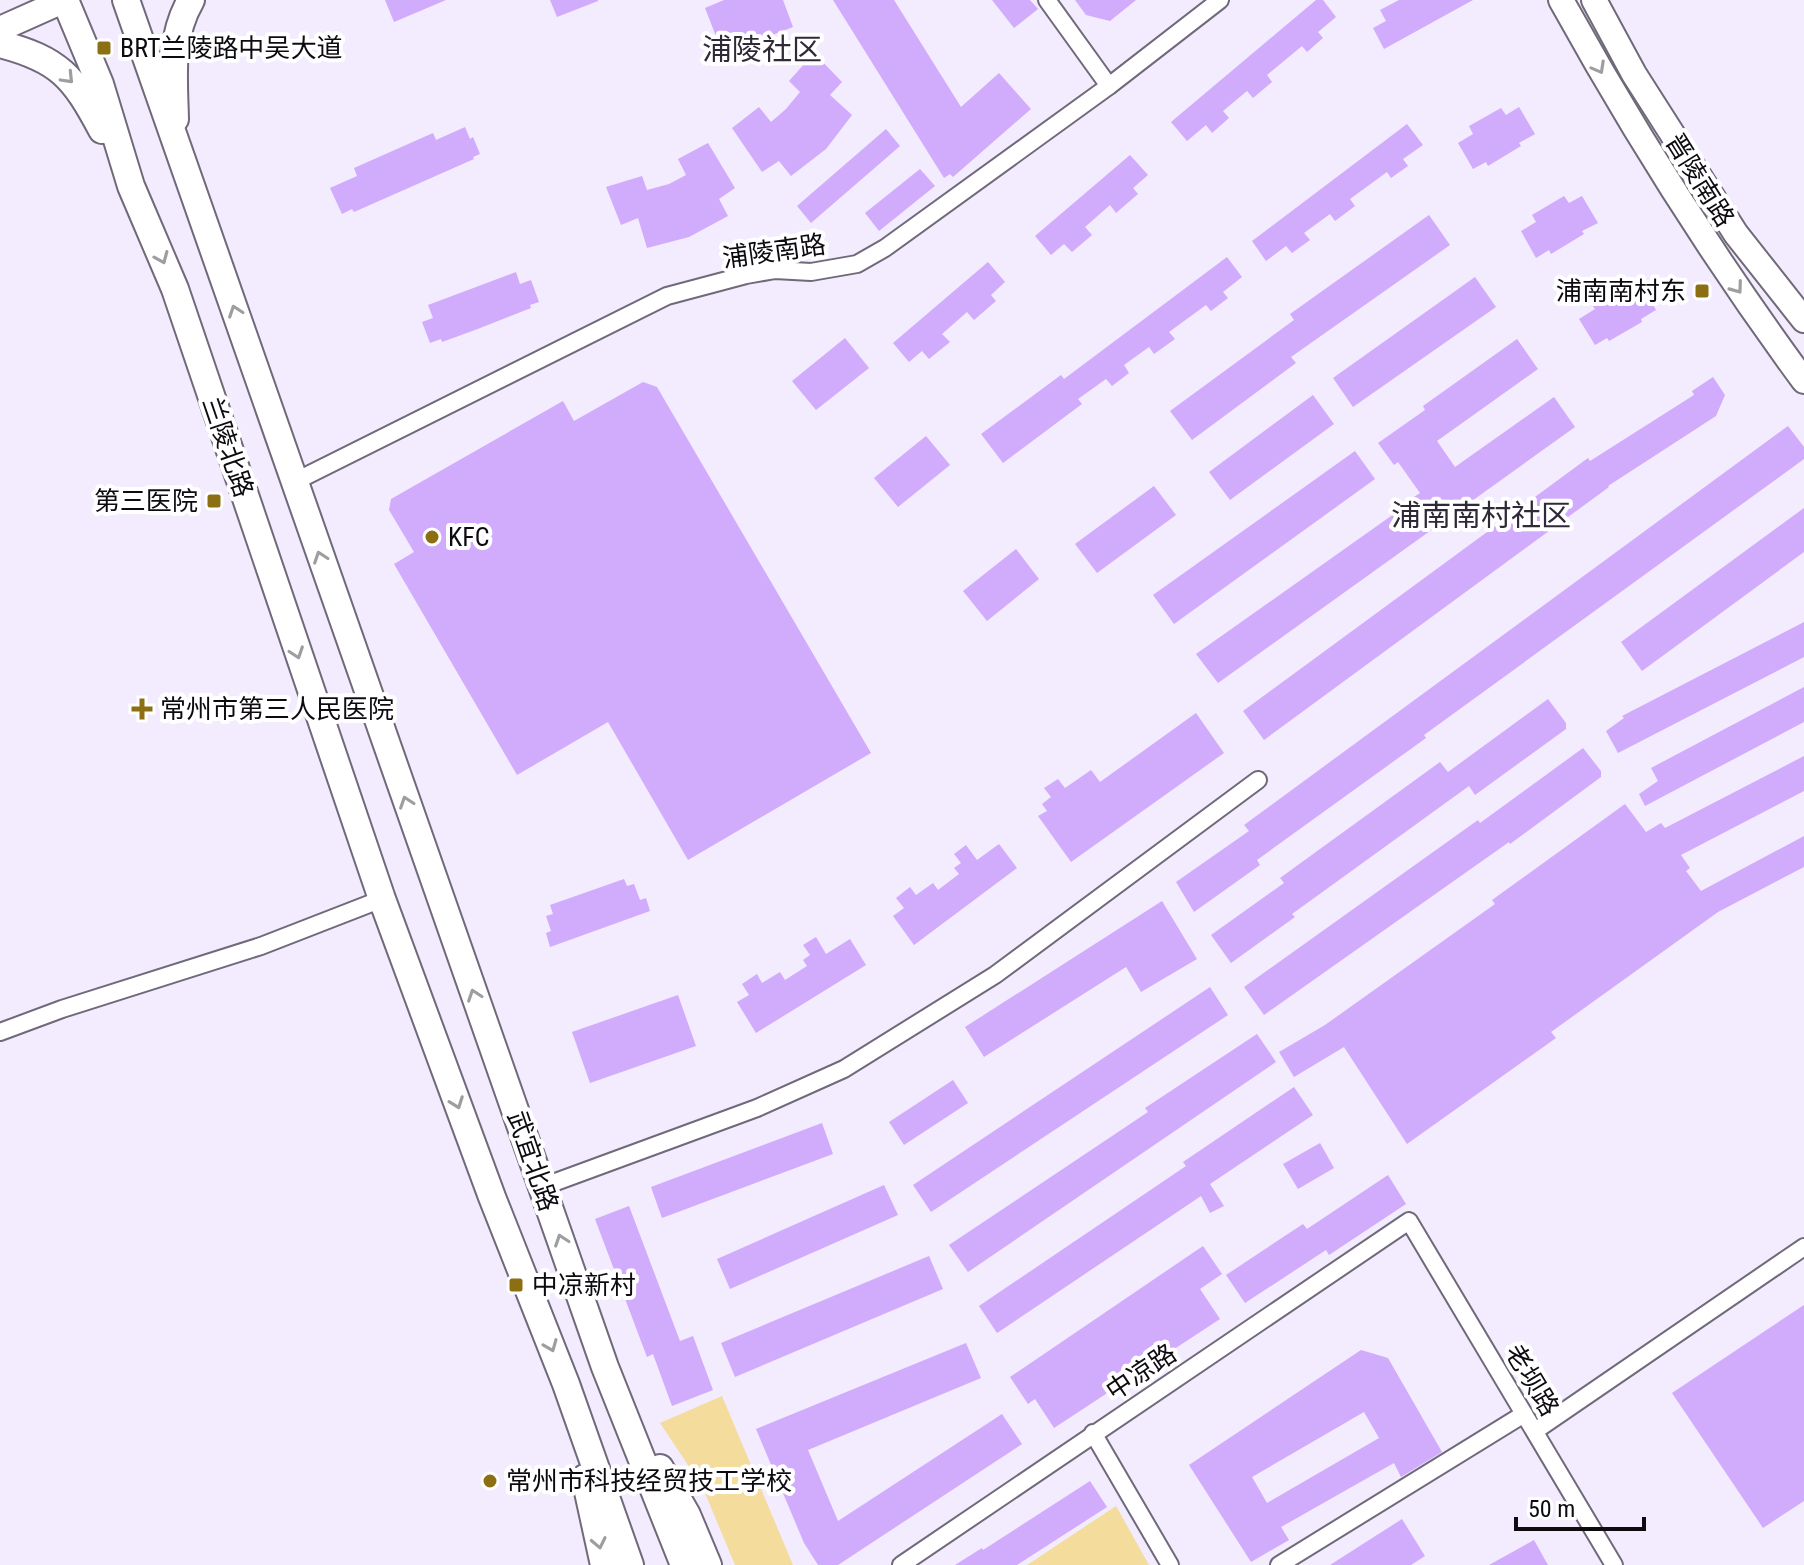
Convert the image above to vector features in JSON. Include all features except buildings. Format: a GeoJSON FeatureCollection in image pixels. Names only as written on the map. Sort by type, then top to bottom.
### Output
{"type":"FeatureCollection","features":[{"type":"Feature","properties":{"kind":"main road"},"geometry":{"type":"LineString","coordinates":[[0,29],[65,0]]}},
{"type":"Feature","properties":{"kind":"main road","name":"兰陵北路"},"geometry":{"type":"LineString","coordinates":[[65,0],[100,84],[131,186],[175,289],[382,899]]}},
{"type":"Feature","properties":{"kind":"main road","name":"兰陵北路"},"geometry":{"type":"LineString","coordinates":[[126,0],[432,876]]}},
{"type":"Feature","properties":{"kind":"main road"},"geometry":{"type":"LineString","coordinates":[[176,143],[173,46],[182,15],[191,0]]}},
{"type":"Feature","properties":{"kind":"main road","name":"晋陵南路"},"geometry":{"type":"LineString","coordinates":[[1561,0],[1610,88],[1728,276],[1804,381]]}},
{"type":"Feature","properties":{"kind":"main road","name":"晋陵南路"},"geometry":{"type":"LineString","coordinates":[[1594,0],[1634,74],[1736,234],[1804,320]]}},
{"type":"Feature","properties":{"kind":"main road"},"geometry":{"type":"LineString","coordinates":[[0,44],[31,52],[58,67],[83,93],[131,186]]}},
{"type":"Feature","properties":{"kind":"main road","name":"武宜北路"},"geometry":{"type":"LineString","coordinates":[[432,876],[605,1367],[614,1453]]}},
{"type":"Feature","properties":{"kind":"main road","name":"武宜北路"},"geometry":{"type":"LineString","coordinates":[[382,899],[492,1197],[566,1384],[614,1453]]}},
{"type":"Feature","properties":{"kind":"main road"},"geometry":{"type":"LineString","coordinates":[[605,1367],[687,1515],[708,1565]]}},
{"type":"Feature","properties":{"kind":"main road"},"geometry":{"type":"LineString","coordinates":[[566,1384],[604,1565]]}},
{"type":"Feature","properties":{"kind":"main road"},"geometry":{"type":"LineString","coordinates":[[614,1453],[630,1565]]}},
{"type":"Feature","properties":{"kind":"main road"},"geometry":{"type":"LineString","coordinates":[[614,1453],[684,1565]]}},
{"type":"Feature","properties":{"kind":"street"},"geometry":{"type":"LineString","coordinates":[[1047,0],[1109,86]]}},
{"type":"Feature","properties":{"kind":"street","name":"浦陵南路"},"geometry":{"type":"LineString","coordinates":[[294,482],[667,296],[775,270],[811,272],[857,264],[885,248],[1109,86],[1220,0]]}},
{"type":"Feature","properties":{"kind":"street"},"geometry":{"type":"LineString","coordinates":[[542,1187],[757,1108],[844,1069],[995,975],[1258,780]]}},
{"type":"Feature","properties":{"kind":"street"},"geometry":{"type":"LineString","coordinates":[[0,1032],[62,1009],[261,946],[382,899]]}},
{"type":"Feature","properties":{"kind":"street","name":"老坝路"},"geometry":{"type":"LineString","coordinates":[[1409,1221],[1614,1565]]}},
{"type":"Feature","properties":{"kind":"street","name":"中凉路"},"geometry":{"type":"LineString","coordinates":[[901,1565],[1409,1221]]}},
{"type":"Feature","properties":{"kind":"street"},"geometry":{"type":"LineString","coordinates":[[1535,1431],[1804,1247]]}},
{"type":"Feature","properties":{"kind":"street"},"geometry":{"type":"LineString","coordinates":[[1279,1565],[1524,1414]]}},
{"type":"Feature","properties":{"kind":"street"},"geometry":{"type":"LineString","coordinates":[[1093,1433],[1170,1565]]}},
{"type":"Feature","properties":{"kind":"shaded area"},"geometry":{"type":"Polygon","coordinates":[[[722,1396],[793,1565],[735,1565],[702,1486],[660,1423],[722,1396]]]}},
{"type":"Feature","properties":{"kind":"shaded area"},"geometry":{"type":"Polygon","coordinates":[[[1116,1506],[1149,1565],[1027,1565],[1116,1506]]]}},
{"type":"Feature","properties":{"kind":"place","name":"BRT兰陵路中吴大道"},"geometry":{"type":"Point","coordinates":[104,48]}},
{"type":"Feature","properties":{"kind":"place","name":"浦南南村东"},"geometry":{"type":"Point","coordinates":[1702,291]}},
{"type":"Feature","properties":{"kind":"place","name":"第三医院"},"geometry":{"type":"Point","coordinates":[214,501]}},
{"type":"Feature","properties":{"kind":"place","name":"KFC"},"geometry":{"type":"Point","coordinates":[432,537]}},
{"type":"Feature","properties":{"kind":"place","name":"常州市第三人民医院"},"geometry":{"type":"Point","coordinates":[142,709]}},
{"type":"Feature","properties":{"kind":"place","name":"中凉新村"},"geometry":{"type":"Point","coordinates":[516,1285]}},
{"type":"Feature","properties":{"kind":"place","name":"常州市科技经贸技工学校"},"geometry":{"type":"Point","coordinates":[490,1481]}},
{"type":"Feature","properties":{"kind":"district","name":"浦陵社区"},"geometry":{"type":"Point","coordinates":[762,50]}},
{"type":"Feature","properties":{"kind":"district","name":"浦南南村社区"},"geometry":{"type":"Point","coordinates":[1481,516]}}]}
